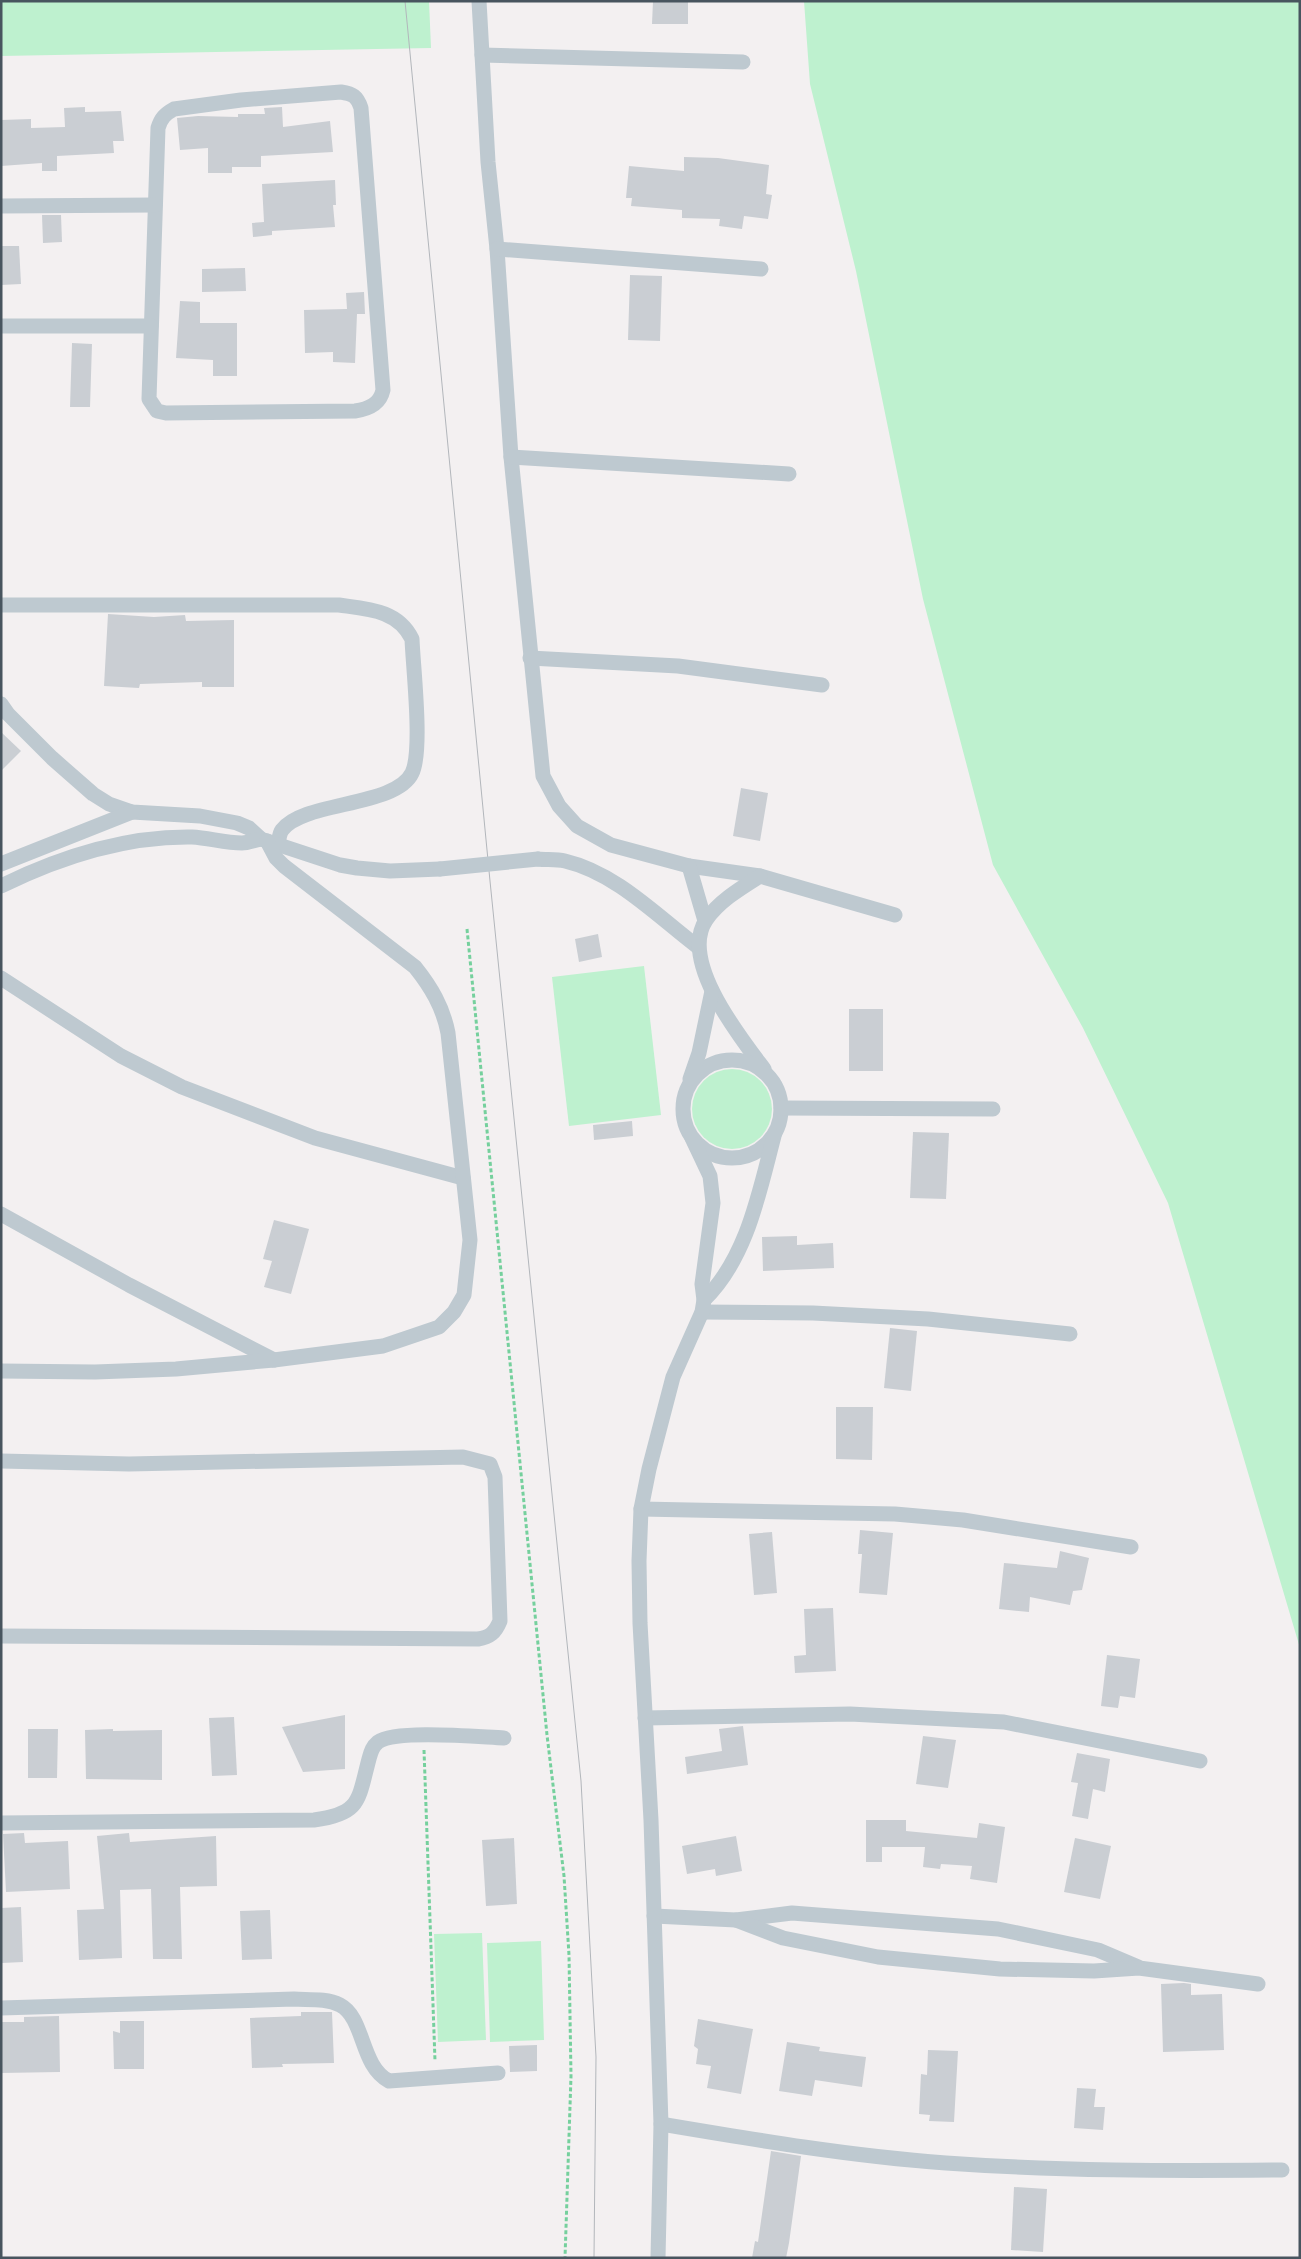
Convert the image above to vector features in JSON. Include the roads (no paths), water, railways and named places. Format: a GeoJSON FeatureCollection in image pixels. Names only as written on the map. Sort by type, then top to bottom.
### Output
{"type":"FeatureCollection","features":[{"type":"Feature","properties":{"kind":"street"},"geometry":{"type":"LineString","coordinates":[[479,1],[488,162],[497,249],[511,457],[543,776],[559,806],[577,826],[611,846],[689,866],[760,876],[896,915]]}},
{"type":"Feature","properties":{"kind":"street"},"geometry":{"type":"LineString","coordinates":[[482,55],[744,62]]}},
{"type":"Feature","properties":{"kind":"street"},"geometry":{"type":"LineString","coordinates":[[341,92],[352,93],[358,98],[361,108],[373,248],[382,397],[375,404],[364,409],[355,410],[166,413],[157,411],[149,399],[155,205],[158,128],[165,114],[174,109],[242,100],[341,92]]}},
{"type":"Feature","properties":{"kind":"street"},"geometry":{"type":"LineString","coordinates":[[1,206],[155,205]]}},
{"type":"Feature","properties":{"kind":"street"},"geometry":{"type":"LineString","coordinates":[[497,249],[761,270]]}},
{"type":"Feature","properties":{"kind":"street"},"geometry":{"type":"LineString","coordinates":[[1,326],[150,326]]}},
{"type":"Feature","properties":{"kind":"street"},"geometry":{"type":"LineString","coordinates":[[511,457],[789,474]]}},
{"type":"Feature","properties":{"kind":"street"},"geometry":{"type":"LineString","coordinates":[[1,605],[339,605],[370,609],[385,614],[406,628],[412,639],[417,742],[412,773],[406,781],[396,788],[360,801],[302,816],[268,842],[242,843],[192,837],[136,841],[103,848],[56,863],[1,886]]}},
{"type":"Feature","properties":{"kind":"street"},"geometry":{"type":"LineString","coordinates":[[530,658],[678,666],[822,684]]}},
{"type":"Feature","properties":{"kind":"street"},"geometry":{"type":"LineString","coordinates":[[1,704],[8,714],[52,758],[93,794],[109,804],[132,812],[200,816],[221,820],[249,828],[268,842],[340,865],[357,868],[390,871],[440,869],[538,860],[563,860],[582,866],[641,901],[698,947],[712,991],[735,1030],[778,1090],[782,1108],[756,1202],[734,1261],[703,1306],[673,1377],[649,1469],[641,1509],[639,1579],[661,2124],[658,2258]]}},
{"type":"Feature","properties":{"kind":"street"},"geometry":{"type":"LineString","coordinates":[[1,864],[132,812]]}},
{"type":"Feature","properties":{"kind":"street"},"geometry":{"type":"LineString","coordinates":[[1,1371],[95,1372],[176,1369],[274,1360],[383,1346],[439,1327],[454,1312],[464,1295],[470,1240],[445,1016],[437,999],[415,967],[284,866],[276,858],[268,842]]}},
{"type":"Feature","properties":{"kind":"street"},"geometry":{"type":"LineString","coordinates":[[689,866],[706,921]]}},
{"type":"Feature","properties":{"kind":"street"},"geometry":{"type":"LineString","coordinates":[[698,947],[706,921],[722,903],[760,876]]}},
{"type":"Feature","properties":{"kind":"street"},"geometry":{"type":"LineString","coordinates":[[1,978],[121,1056],[182,1087],[315,1138],[463,1178]]}},
{"type":"Feature","properties":{"kind":"street"},"geometry":{"type":"LineString","coordinates":[[703,1306],[702,1284],[713,1203],[710,1176],[684,1123],[682,1106],[699,1053],[712,991]]}},
{"type":"Feature","properties":{"kind":"street"},"geometry":{"type":"LineString","coordinates":[[686,1090],[695,1076],[708,1065],[723,1060],[747,1062],[755,1065],[768,1075]]}},
{"type":"Feature","properties":{"kind":"street"},"geometry":{"type":"LineString","coordinates":[[782,1108],[993,1110]]}},
{"type":"Feature","properties":{"kind":"street"},"geometry":{"type":"LineString","coordinates":[[692,1138],[704,1149],[718,1156],[735,1158],[751,1154],[764,1145],[775,1133]]}},
{"type":"Feature","properties":{"kind":"street"},"geometry":{"type":"LineString","coordinates":[[1,1214],[120,1280],[274,1360]]}},
{"type":"Feature","properties":{"kind":"street"},"geometry":{"type":"LineString","coordinates":[[703,1306],[928,1319],[1070,1334]]}},
{"type":"Feature","properties":{"kind":"street"},"geometry":{"type":"LineString","coordinates":[[1,1461],[129,1464],[463,1457],[479,1460],[490,1464],[495,1477],[500,1621],[496,1631],[487,1637],[478,1638],[1,1636]]}},
{"type":"Feature","properties":{"kind":"street"},"geometry":{"type":"LineString","coordinates":[[641,1509],[895,1514],[963,1520],[1131,1547]]}},
{"type":"Feature","properties":{"kind":"street"},"geometry":{"type":"LineString","coordinates":[[645,1718],[850,1714],[1004,1722],[1200,1761]]}},
{"type":"Feature","properties":{"kind":"street"},"geometry":{"type":"LineString","coordinates":[[1,1823],[314,1820],[331,1818],[348,1811],[358,1800],[372,1747],[384,1739],[423,1735],[504,1738]]}},
{"type":"Feature","properties":{"kind":"street"},"geometry":{"type":"LineString","coordinates":[[654,1916],[736,1920],[792,1913],[998,1929],[1098,1950],[1139,1968]]}},
{"type":"Feature","properties":{"kind":"street"},"geometry":{"type":"LineString","coordinates":[[736,1920],[783,1938],[878,1957],[1000,1969],[1094,1971],[1139,1968],[1258,1984]]}},
{"type":"Feature","properties":{"kind":"street"},"geometry":{"type":"LineString","coordinates":[[1,2008],[294,1999],[325,2001],[340,2005],[350,2014],[373,2067],[380,2076],[389,2081],[498,2074]]}},
{"type":"Feature","properties":{"kind":"street"},"geometry":{"type":"LineString","coordinates":[[661,2124],[798,2147],[945,2163],[1101,2171],[1282,2170]]}},
{"type":"Feature","properties":{"kind":"tram line"},"geometry":{"type":"LineString","coordinates":[[405,1],[490,881],[581,1781],[596,2057],[594,2258]]}}]}
